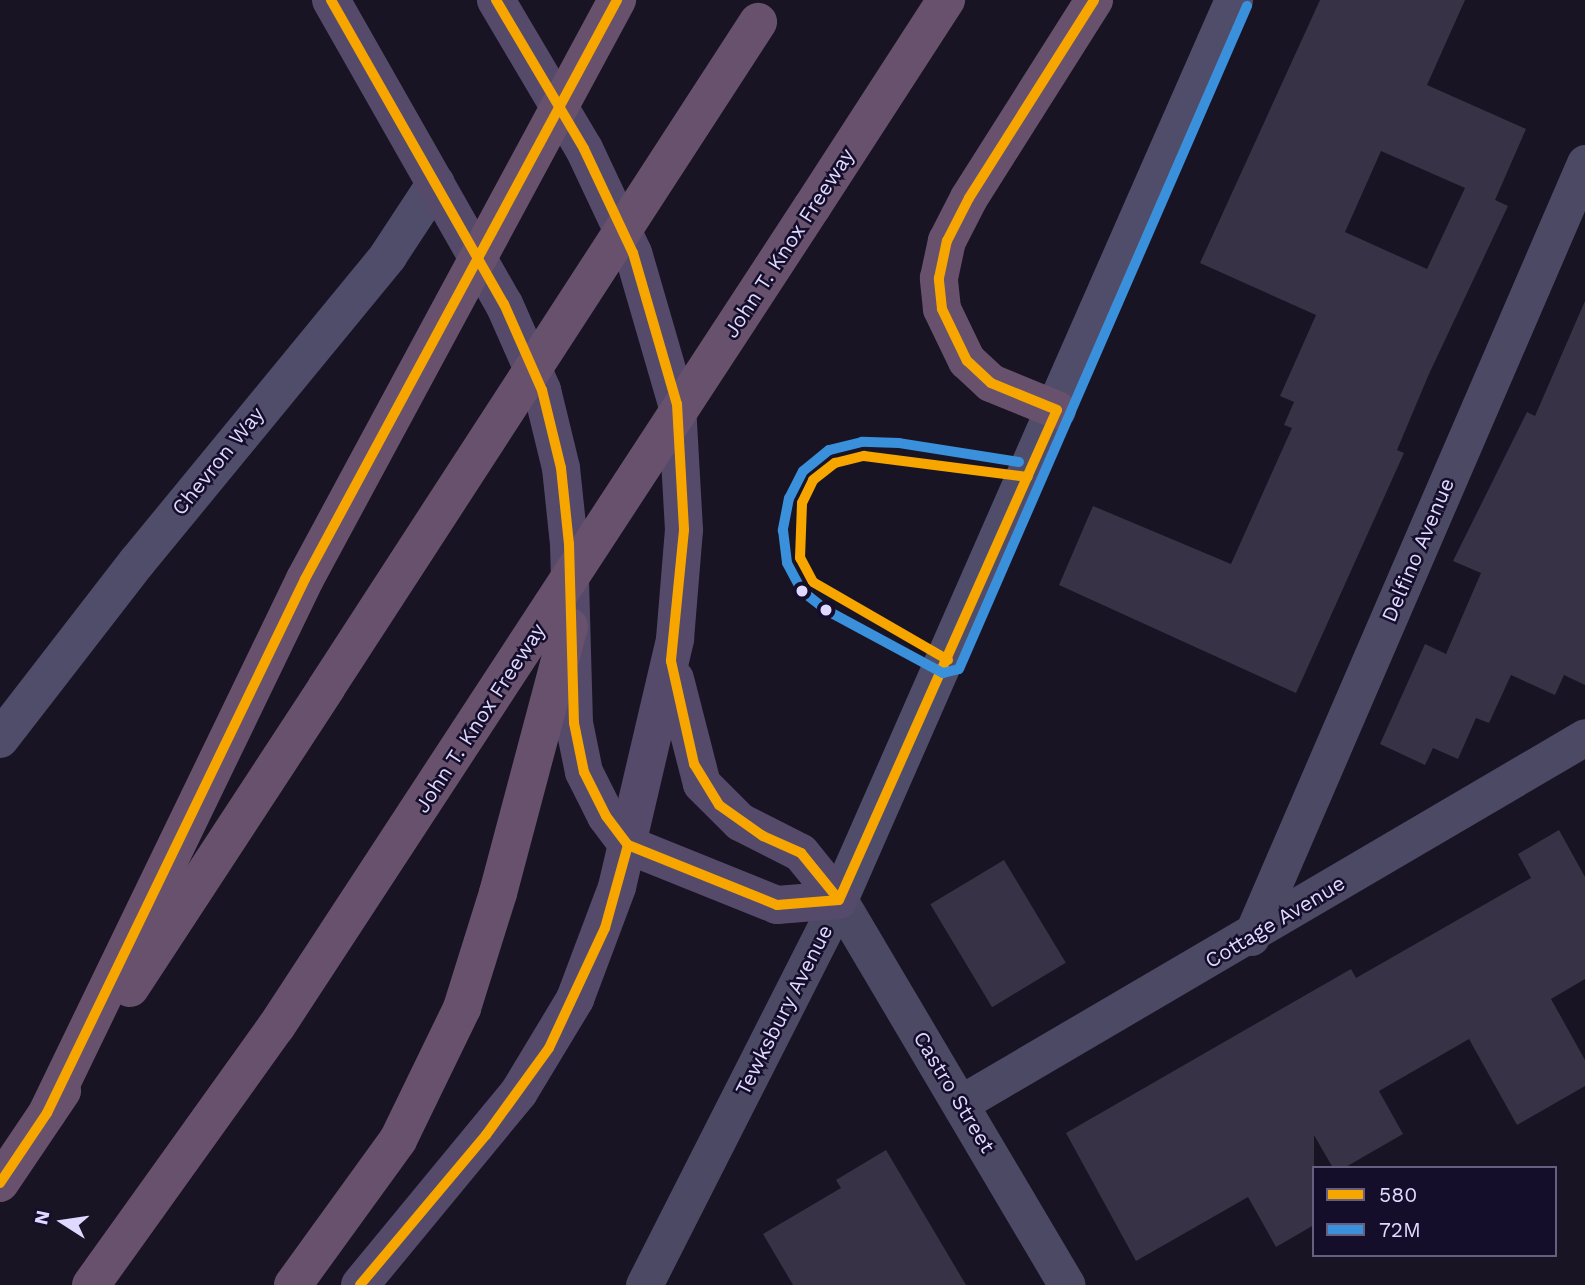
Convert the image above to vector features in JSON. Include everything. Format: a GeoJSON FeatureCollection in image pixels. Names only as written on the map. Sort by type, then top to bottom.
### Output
{"type":"FeatureCollection","features":[{"type":"Feature","properties":{"kind":"highway"},"geometry":{"type":"LineString","coordinates":[[47,1113],[306,579],[617,0]]}},
{"type":"Feature","properties":{"kind":"highway","name":"John T. Knox Freeway"},"geometry":{"type":"LineString","coordinates":[[90,1285],[276,1027],[946,0]]}},
{"type":"Feature","properties":{"kind":"highway"},"geometry":{"type":"LineString","coordinates":[[1057,410],[991,383],[967,361],[942,309],[939,278],[947,240],[969,198],[1094,0]]}},
{"type":"Feature","properties":{"kind":"highway"},"geometry":{"type":"LineString","coordinates":[[0,1183],[326,688],[765,11]]}},
{"type":"Feature","properties":{"kind":"highway"},"geometry":{"type":"LineString","coordinates":[[293,1285],[398,1140],[462,1008],[569,626]]}},
{"type":"Feature","properties":{"kind":"main road"},"geometry":{"type":"LineString","coordinates":[[331,0],[504,304],[541,390],[561,468],[569,544],[569,626],[574,723],[584,772],[606,816],[628,845],[777,905],[839,900]]}},
{"type":"Feature","properties":{"kind":"main road","name":"Castro Street"},"geometry":{"type":"LineString","coordinates":[[496,0],[584,149],[633,253],[677,404],[684,530],[671,661],[686,738],[702,784],[740,822],[801,853],[839,900]]}},
{"type":"Feature","properties":{"kind":"main road"},"geometry":{"type":"LineString","coordinates":[[360,1285],[486,1135],[549,1048],[605,928],[628,845],[671,661]]}},
{"type":"Feature","properties":{"kind":"street","name":"Tewksbury Avenue"},"geometry":{"type":"LineString","coordinates":[[644,1285],[839,900],[1057,410],[1234,0]]}},
{"type":"Feature","properties":{"kind":"street","name":"Delfino Avenue"},"geometry":{"type":"LineString","coordinates":[[1251,937],[1585,163]]}},
{"type":"Feature","properties":{"kind":"street","name":"Chevron Way"},"geometry":{"type":"LineString","coordinates":[[0,739],[144,552],[388,256],[436,183]]}},
{"type":"Feature","properties":{"kind":"street","name":"Cottage Avenue"},"geometry":{"type":"LineString","coordinates":[[961,1103],[1251,937],[1585,737]]}},
{"type":"Feature","properties":{"kind":"street","name":"Castro Street"},"geometry":{"type":"LineString","coordinates":[[839,900],[1067,1285]]}},
{"type":"Feature","properties":{"kind":"building"},"geometry":{"type":"Polygon","coordinates":[[[1320,0],[1465,0],[1427,85],[1526,129],[1495,200],[1508,206],[1429,374],[1397,450],[1404,453],[1296,693],[1059,585],[1093,506],[1231,564],[1292,428],[1284,425],[1294,402],[1280,396],[1316,315],[1200,263],[1320,0]],[[1381,151],[1345,232],[1427,269],[1465,188],[1381,151]]]}},
{"type":"Feature","properties":{"kind":"building"},"geometry":{"type":"Polygon","coordinates":[[[1585,301],[1585,685],[1564,675],[1555,695],[1511,675],[1489,723],[1476,718],[1458,759],[1433,748],[1425,765],[1380,744],[1425,644],[1446,654],[1481,573],[1453,561],[1527,412],[1535,416],[1585,301]]]}},
{"type":"Feature","properties":{"kind":"building"},"geometry":{"type":"Polygon","coordinates":[[[1559,830],[1585,877],[1585,979],[1551,999],[1585,1060],[1585,1086],[1517,1125],[1469,1039],[1379,1091],[1403,1134],[1347,1166],[1332,1166],[1314,1135],[1312,1226],[1276,1247],[1248,1197],[1136,1261],[1066,1133],[1351,969],[1356,978],[1531,878],[1518,854],[1559,830]]]}},
{"type":"Feature","properties":{"kind":"building"},"geometry":{"type":"Polygon","coordinates":[[[1004,860],[1066,963],[992,1007],[930,904],[1004,860]]]}},
{"type":"Feature","properties":{"kind":"building"},"geometry":{"type":"Polygon","coordinates":[[[886,1150],[966,1285],[793,1285],[763,1234],[841,1188],[836,1180],[886,1150]]]}},
{"type":"Feature","properties":{"kind":"transit line","name":"580"},"geometry":{"type":"LineString","coordinates":[[331,0],[504,304],[542,390],[561,468],[569,544],[574,723],[584,772],[606,816],[628,845],[777,905],[839,900]]}},
{"type":"Feature","properties":{"kind":"transit line","name":"580"},"geometry":{"type":"LineString","coordinates":[[496,0],[584,149],[633,253],[677,404],[684,530],[671,661],[694,764],[719,805],[763,836],[801,853],[835,895]]}},
{"type":"Feature","properties":{"kind":"transit line","name":"580"},"geometry":{"type":"LineString","coordinates":[[0,1183],[47,1113],[305,579],[617,0]]}},
{"type":"Feature","properties":{"kind":"transit line","name":"580"},"geometry":{"type":"LineString","coordinates":[[839,900],[1057,410],[991,383],[967,361],[942,309],[939,278],[947,241],[969,198],[1094,0]]}},
{"type":"Feature","properties":{"kind":"transit line","name":"72M"},"geometry":{"type":"LineString","coordinates":[[1019,462],[899,443],[862,442],[829,450],[803,471],[789,498],[783,530],[787,563],[802,591],[826,610],[943,673],[959,669],[1247,6]]}},
{"type":"Feature","properties":{"kind":"transit line","name":"580"},"geometry":{"type":"LineString","coordinates":[[948,660],[813,582],[800,558],[802,503],[813,480],[835,463],[864,456],[1028,477]]}},
{"type":"Feature","properties":{"kind":"transit line","name":"580"},"geometry":{"type":"LineString","coordinates":[[360,1285],[486,1135],[549,1048],[605,928],[628,845]]}}]}
